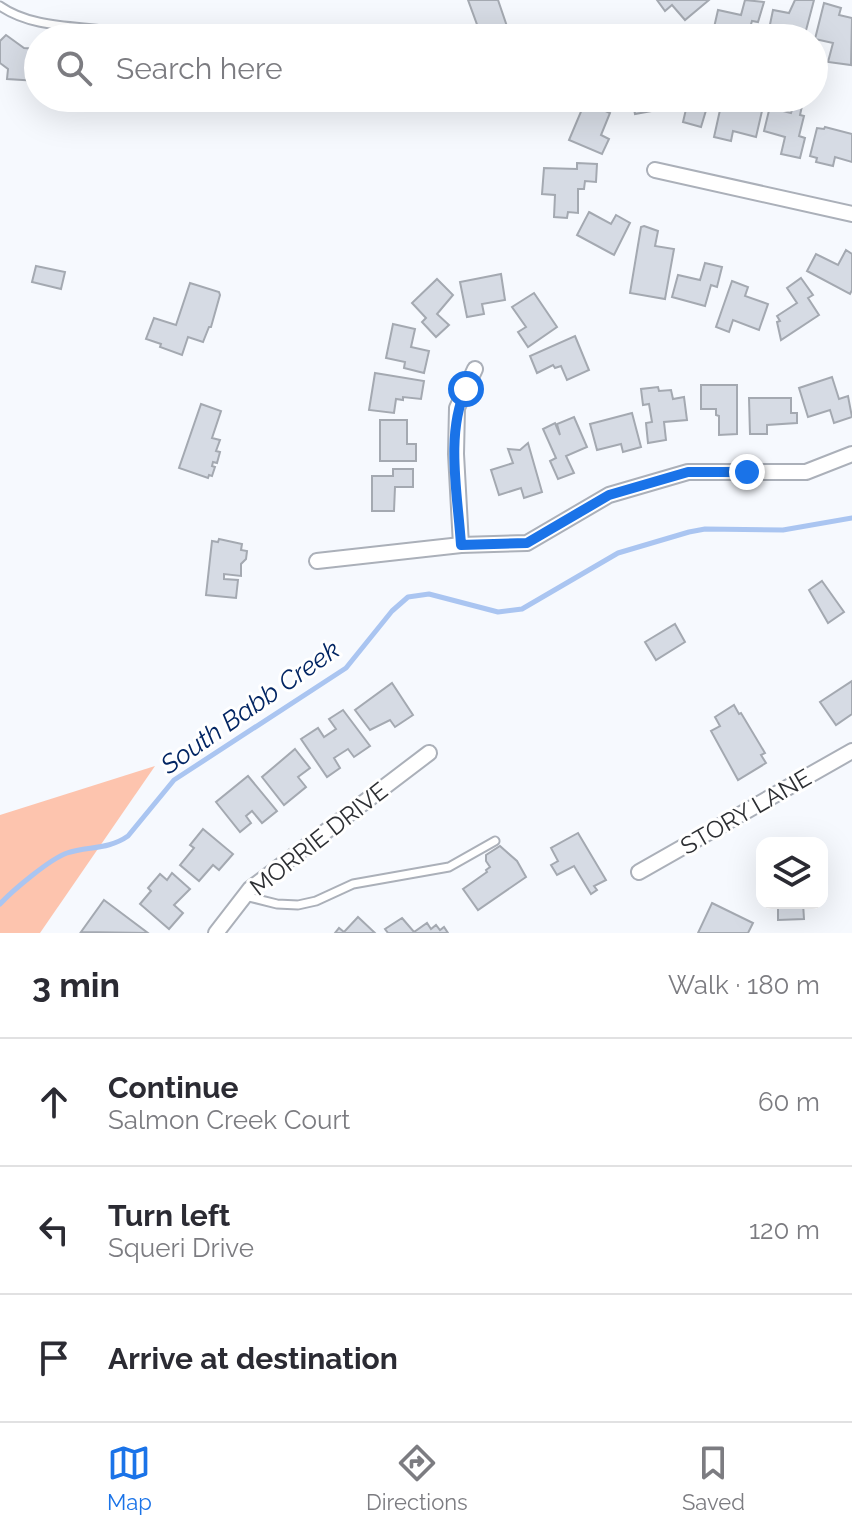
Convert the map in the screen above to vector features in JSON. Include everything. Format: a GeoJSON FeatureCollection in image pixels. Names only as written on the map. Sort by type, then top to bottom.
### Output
{"type":"FeatureCollection","features":[{"type":"Feature","properties":{"kind":"street"},"geometry":{"type":"LineString","coordinates":[[655,170],[852,214]]}},
{"type":"Feature","properties":{"kind":"street"},"geometry":{"type":"LineString","coordinates":[[461,545],[457,408],[475,369]]}},
{"type":"Feature","properties":{"kind":"street"},"geometry":{"type":"LineString","coordinates":[[317,561],[461,545],[527,543],[609,495],[688,472],[806,472],[852,454]]}},
{"type":"Feature","properties":{"kind":"street","name":"STORY LANE"},"geometry":{"type":"LineString","coordinates":[[639,872],[852,751]]}},
{"type":"Feature","properties":{"kind":"street","name":"MORRIE DRIVE"},"geometry":{"type":"LineString","coordinates":[[216,933],[250,889],[429,753]]}},
{"type":"Feature","properties":{"kind":"lane"},"geometry":{"type":"LineString","coordinates":[[0,6],[15,16],[60,24]]}},
{"type":"Feature","properties":{"kind":"lane"},"geometry":{"type":"LineString","coordinates":[[245,896],[277,904],[298,905],[316,901],[353,884],[449,867],[495,841]]}},
{"type":"Feature","properties":{"kind":"shaded area"},"geometry":{"type":"Polygon","coordinates":[[[155,766],[40,933],[0,933],[0,815],[155,766]]]}},
{"type":"Feature","properties":{"kind":"building"},"geometry":{"type":"Polygon","coordinates":[[[468,0],[498,0],[506,24],[477,24],[468,0]]]}},
{"type":"Feature","properties":{"kind":"building"},"geometry":{"type":"Polygon","coordinates":[[[657,0],[709,0],[685,20],[672,5],[665,11],[657,0]]]}},
{"type":"Feature","properties":{"kind":"building"},"geometry":{"type":"Polygon","coordinates":[[[745,0],[764,2],[758,22],[715,24],[718,10],[741,15],[745,0]]]}},
{"type":"Feature","properties":{"kind":"building"},"geometry":{"type":"Polygon","coordinates":[[[795,0],[814,0],[808,24],[770,24],[773,10],[789,13],[795,0]]]}},
{"type":"Feature","properties":{"kind":"building"},"geometry":{"type":"Polygon","coordinates":[[[824,3],[841,8],[839,15],[852,18],[851,65],[828,62],[833,43],[828,42],[828,24],[819,24],[824,3]]]}},
{"type":"Feature","properties":{"kind":"building"},"geometry":{"type":"Polygon","coordinates":[[[6,35],[24,48],[24,80],[7,79],[8,69],[0,63],[0,41],[6,35]]]}},
{"type":"Feature","properties":{"kind":"building"},"geometry":{"type":"Polygon","coordinates":[[[581,112],[610,113],[601,135],[609,139],[602,154],[569,140],[581,112]]]}},
{"type":"Feature","properties":{"kind":"building"},"geometry":{"type":"Polygon","coordinates":[[[685,112],[706,112],[701,127],[683,122],[685,112]]]}},
{"type":"Feature","properties":{"kind":"building"},"geometry":{"type":"Polygon","coordinates":[[[720,112],[762,112],[756,137],[733,131],[731,141],[714,137],[720,112]]]}},
{"type":"Feature","properties":{"kind":"building"},"geometry":{"type":"Polygon","coordinates":[[[769,112],[801,112],[800,115],[804,116],[799,136],[805,138],[800,158],[781,154],[785,137],[764,131],[769,112]]]}},
{"type":"Feature","properties":{"kind":"building"},"geometry":{"type":"Polygon","coordinates":[[[817,128],[852,134],[852,162],[835,157],[833,166],[816,162],[817,158],[810,156],[817,128]]]}},
{"type":"Feature","properties":{"kind":"building"},"geometry":{"type":"Polygon","coordinates":[[[577,163],[597,164],[596,182],[585,181],[584,189],[578,189],[578,213],[568,212],[567,218],[554,217],[555,195],[542,194],[544,168],[577,169],[577,163]]]}},
{"type":"Feature","properties":{"kind":"building"},"geometry":{"type":"Polygon","coordinates":[[[589,212],[611,224],[616,215],[630,223],[614,255],[577,235],[589,212]]]}},
{"type":"Feature","properties":{"kind":"building"},"geometry":{"type":"Polygon","coordinates":[[[641,227],[658,231],[655,246],[674,249],[665,299],[630,293],[641,227]]]}},
{"type":"Feature","properties":{"kind":"building"},"geometry":{"type":"Polygon","coordinates":[[[846,250],[852,254],[850,294],[807,271],[816,254],[838,265],[846,250]]]}},
{"type":"Feature","properties":{"kind":"building"},"geometry":{"type":"Polygon","coordinates":[[[705,263],[722,267],[717,287],[711,285],[705,306],[672,297],[678,275],[700,280],[705,263]]]}},
{"type":"Feature","properties":{"kind":"building"},"geometry":{"type":"Polygon","coordinates":[[[36,266],[65,272],[61,289],[32,282],[36,266]]]}},
{"type":"Feature","properties":{"kind":"building"},"geometry":{"type":"Polygon","coordinates":[[[501,274],[505,300],[482,304],[484,314],[467,317],[460,282],[501,274]]]}},
{"type":"Feature","properties":{"kind":"building"},"geometry":{"type":"Polygon","coordinates":[[[801,278],[813,295],[808,298],[819,315],[781,340],[777,316],[797,303],[787,288],[801,278]]]}},
{"type":"Feature","properties":{"kind":"building"},"geometry":{"type":"Polygon","coordinates":[[[437,279],[453,295],[437,314],[449,325],[436,337],[422,322],[426,318],[412,303],[437,279]]]}},
{"type":"Feature","properties":{"kind":"building"},"geometry":{"type":"Polygon","coordinates":[[[732,281],[748,287],[745,296],[768,304],[759,330],[733,320],[729,332],[716,327],[732,281]]]}},
{"type":"Feature","properties":{"kind":"building"},"geometry":{"type":"Polygon","coordinates":[[[190,283],[219,292],[220,295],[211,327],[203,342],[188,337],[182,355],[146,339],[154,318],[176,325],[190,283]]]}},
{"type":"Feature","properties":{"kind":"building"},"geometry":{"type":"Polygon","coordinates":[[[534,293],[557,327],[528,347],[518,332],[526,327],[512,307],[534,293]]]}},
{"type":"Feature","properties":{"kind":"building"},"geometry":{"type":"Polygon","coordinates":[[[393,324],[415,329],[411,347],[429,351],[424,373],[404,368],[405,362],[386,358],[393,324]]]}},
{"type":"Feature","properties":{"kind":"building"},"geometry":{"type":"Polygon","coordinates":[[[575,336],[589,370],[567,380],[561,366],[555,368],[553,365],[537,373],[530,356],[575,336]]]}},
{"type":"Feature","properties":{"kind":"building"},"geometry":{"type":"Polygon","coordinates":[[[375,373],[424,381],[421,399],[396,399],[394,413],[369,410],[375,373]]]}},
{"type":"Feature","properties":{"kind":"building"},"geometry":{"type":"Polygon","coordinates":[[[832,377],[839,399],[848,396],[852,417],[834,423],[830,410],[808,417],[799,388],[832,377]]]}},
{"type":"Feature","properties":{"kind":"building"},"geometry":{"type":"Polygon","coordinates":[[[701,385],[737,385],[737,434],[719,435],[716,409],[701,409],[701,385]]]}},
{"type":"Feature","properties":{"kind":"building"},"geometry":{"type":"Polygon","coordinates":[[[658,387],[659,391],[671,390],[673,399],[684,397],[687,420],[664,422],[666,440],[648,443],[646,423],[652,422],[649,404],[643,405],[641,389],[658,387]]]}},
{"type":"Feature","properties":{"kind":"building"},"geometry":{"type":"Polygon","coordinates":[[[749,398],[791,398],[791,413],[797,413],[797,423],[767,425],[767,434],[750,434],[749,398]]]}},
{"type":"Feature","properties":{"kind":"building"},"geometry":{"type":"Polygon","coordinates":[[[201,404],[221,411],[212,438],[220,440],[216,451],[220,452],[217,463],[213,462],[212,476],[208,478],[179,468],[201,404]]]}},
{"type":"Feature","properties":{"kind":"building"},"geometry":{"type":"Polygon","coordinates":[[[632,413],[641,447],[623,452],[621,444],[597,450],[590,424],[632,413]]]}},
{"type":"Feature","properties":{"kind":"building"},"geometry":{"type":"Polygon","coordinates":[[[574,417],[587,447],[566,456],[574,473],[558,479],[550,461],[556,458],[543,429],[555,423],[560,435],[557,424],[574,417]]]}},
{"type":"Feature","properties":{"kind":"building"},"geometry":{"type":"Polygon","coordinates":[[[380,420],[407,420],[407,444],[416,444],[416,461],[380,461],[380,420]]]}},
{"type":"Feature","properties":{"kind":"building"},"geometry":{"type":"Polygon","coordinates":[[[528,443],[542,492],[524,498],[521,488],[499,495],[491,470],[513,463],[508,449],[520,450],[528,443]]]}},
{"type":"Feature","properties":{"kind":"building"},"geometry":{"type":"Polygon","coordinates":[[[393,469],[413,469],[413,487],[395,487],[394,511],[372,511],[372,476],[393,476],[393,469]]]}},
{"type":"Feature","properties":{"kind":"building"},"geometry":{"type":"Polygon","coordinates":[[[219,539],[242,544],[241,550],[247,551],[246,559],[241,564],[241,576],[224,574],[224,579],[238,580],[236,598],[206,595],[212,541],[218,542],[219,539]]]}},
{"type":"Feature","properties":{"kind":"building"},"geometry":{"type":"Polygon","coordinates":[[[822,581],[844,612],[828,623],[809,590],[822,581]]]}},
{"type":"Feature","properties":{"kind":"building"},"geometry":{"type":"Polygon","coordinates":[[[675,624],[685,642],[656,660],[645,642],[675,624]]]}},
{"type":"Feature","properties":{"kind":"building"},"geometry":{"type":"Polygon","coordinates":[[[852,681],[852,714],[836,725],[820,702],[852,681]]]}},
{"type":"Feature","properties":{"kind":"building"},"geometry":{"type":"Polygon","coordinates":[[[392,683],[413,715],[395,727],[390,720],[370,730],[355,710],[392,683]]]}},
{"type":"Feature","properties":{"kind":"building"},"geometry":{"type":"Polygon","coordinates":[[[734,705],[765,753],[761,755],[766,763],[738,780],[711,731],[720,726],[715,717],[734,705]]]}},
{"type":"Feature","properties":{"kind":"building"},"geometry":{"type":"Polygon","coordinates":[[[343,710],[370,746],[354,757],[348,749],[334,758],[340,768],[327,777],[301,739],[318,728],[324,737],[336,729],[329,719],[343,710]]]}},
{"type":"Feature","properties":{"kind":"building"},"geometry":{"type":"Polygon","coordinates":[[[295,749],[310,768],[298,777],[306,787],[284,805],[262,777],[295,749]]]}},
{"type":"Feature","properties":{"kind":"building"},"geometry":{"type":"Polygon","coordinates":[[[248,776],[277,811],[262,823],[252,811],[246,816],[251,823],[240,832],[216,802],[248,776]]]}},
{"type":"Feature","properties":{"kind":"building"},"geometry":{"type":"Polygon","coordinates":[[[203,829],[233,854],[219,870],[213,865],[199,881],[180,865],[194,848],[190,845],[203,829]]]}},
{"type":"Feature","properties":{"kind":"building"},"geometry":{"type":"Polygon","coordinates":[[[578,833],[606,880],[594,886],[597,890],[591,894],[574,866],[557,875],[551,865],[558,861],[551,848],[578,833]]]}},
{"type":"Feature","properties":{"kind":"building"},"geometry":{"type":"Polygon","coordinates":[[[500,846],[517,861],[526,877],[478,910],[463,889],[487,872],[490,867],[486,855],[500,846]]]}},
{"type":"Feature","properties":{"kind":"building"},"geometry":{"type":"Polygon","coordinates":[[[172,873],[190,889],[174,905],[183,913],[169,929],[140,904],[160,874],[167,880],[172,873]]]}},
{"type":"Feature","properties":{"kind":"building"},"geometry":{"type":"Polygon","coordinates":[[[104,900],[148,933],[81,932],[104,900]]]}},
{"type":"Feature","properties":{"kind":"building"},"geometry":{"type":"Polygon","coordinates":[[[712,903],[753,923],[748,933],[698,933],[712,903]]]}},
{"type":"Feature","properties":{"kind":"building"},"geometry":{"type":"Polygon","coordinates":[[[778,909],[803,909],[804,919],[778,920],[778,909]]]}},
{"type":"Feature","properties":{"kind":"building"},"geometry":{"type":"Polygon","coordinates":[[[358,917],[375,933],[335,933],[339,928],[344,932],[358,917]]]}},
{"type":"Feature","properties":{"kind":"building"},"geometry":{"type":"Polygon","coordinates":[[[402,918],[414,932],[427,923],[431,929],[436,925],[440,930],[444,927],[448,933],[388,933],[385,929],[402,918]]]}},
{"type":"Feature","properties":{"kind":"waterway","name":"South Babb Creek"},"geometry":{"type":"LineString","coordinates":[[0,904],[60,856],[113,844],[128,836],[174,780],[346,668],[392,611],[408,597],[429,594],[498,612],[522,609],[618,553],[689,532],[705,529],[783,530],[852,518]]}},
{"type":"Feature","properties":{"kind":"route"},"geometry":{"type":"LineString","coordinates":[[466,389],[457,408],[461,545],[527,543],[609,495],[688,472],[747,472]]}}]}
